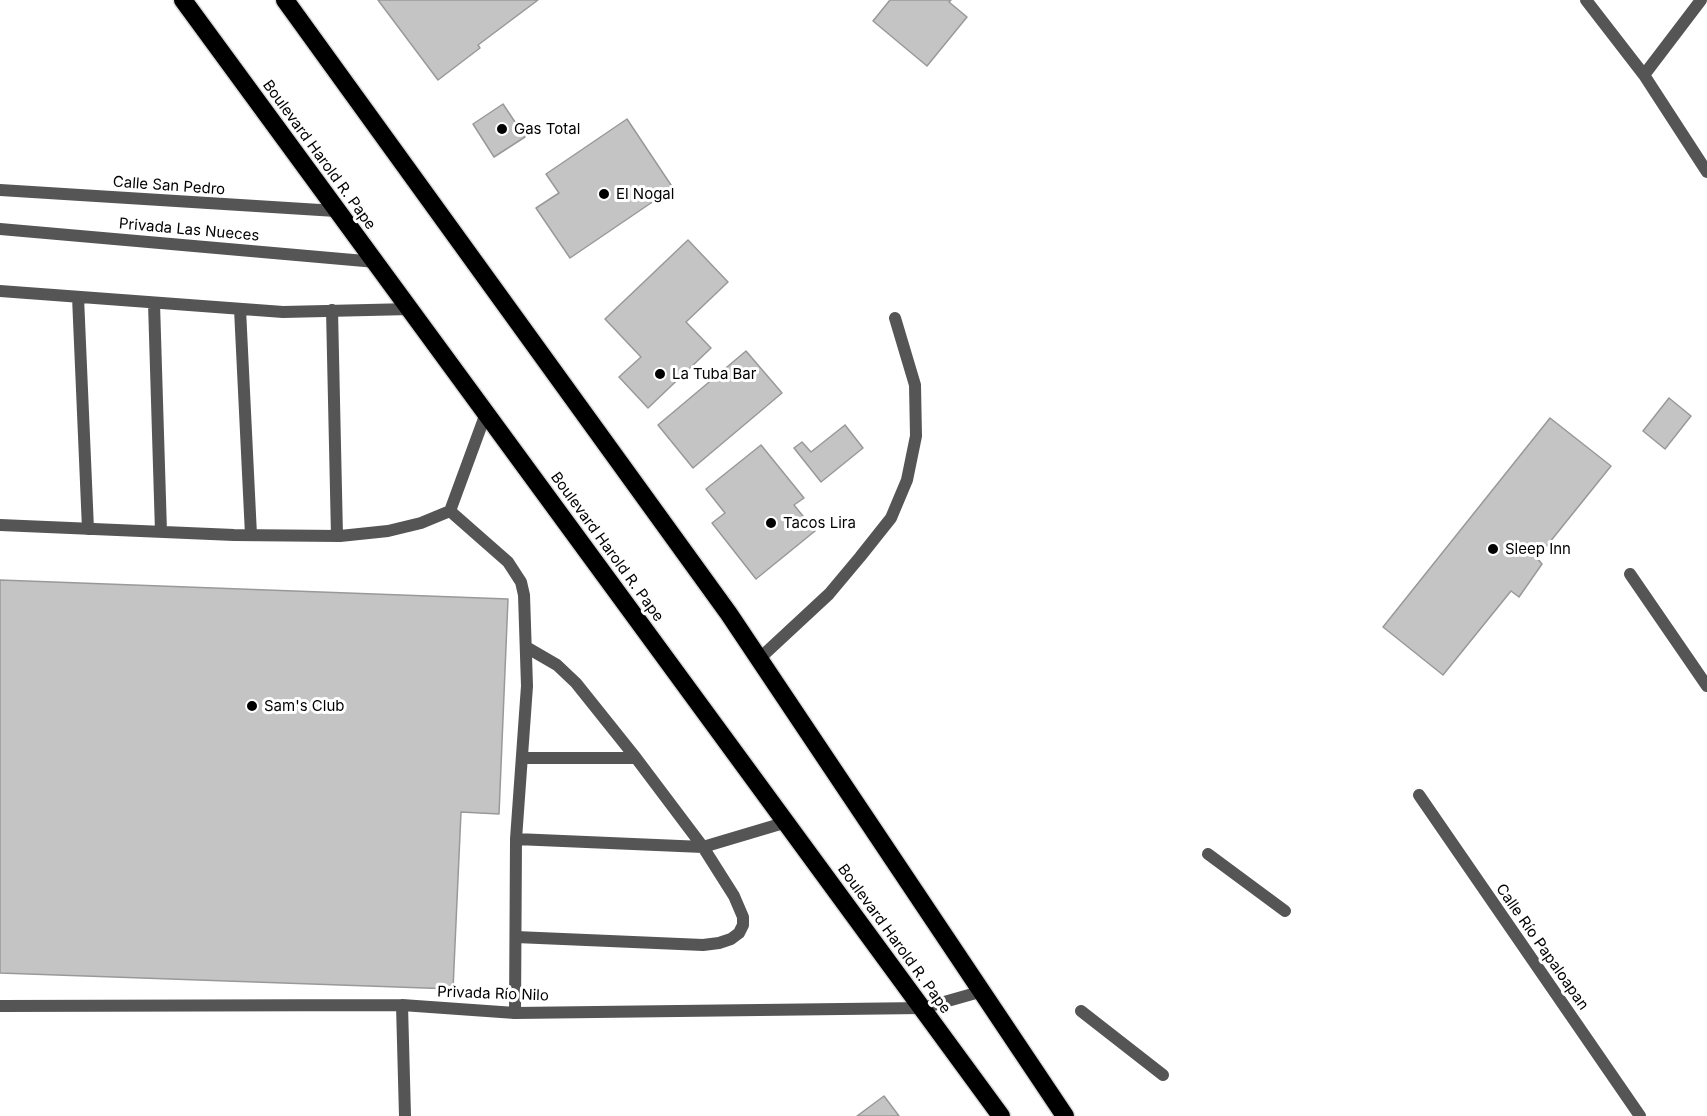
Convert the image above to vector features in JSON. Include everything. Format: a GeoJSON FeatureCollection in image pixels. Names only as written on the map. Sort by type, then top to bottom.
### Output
{"type":"FeatureCollection","features":[{"type":"Feature","properties":{"kind":"highway","name":"Boulevard Harold R. Pape"},"geometry":{"type":"LineString","coordinates":[[183,0],[787,822],[1000,1116]]}},
{"type":"Feature","properties":{"kind":"highway"},"geometry":{"type":"LineString","coordinates":[[285,0],[729,614],[1065,1116]]}},
{"type":"Feature","properties":{"kind":"street"},"geometry":{"type":"LineString","coordinates":[[1586,0],[1644,75],[1707,172]]}},
{"type":"Feature","properties":{"kind":"street"},"geometry":{"type":"LineString","coordinates":[[1644,75],[1701,0]]}},
{"type":"Feature","properties":{"kind":"street","name":"Calle San Pedro"},"geometry":{"type":"LineString","coordinates":[[0,190],[336,211]]}},
{"type":"Feature","properties":{"kind":"street","name":"Privada Las Nueces"},"geometry":{"type":"LineString","coordinates":[[0,229],[376,262]]}},
{"type":"Feature","properties":{"kind":"street"},"geometry":{"type":"LineString","coordinates":[[0,291],[283,312],[411,309]]}},
{"type":"Feature","properties":{"kind":"street"},"geometry":{"type":"LineString","coordinates":[[78,297],[88,529]]}},
{"type":"Feature","properties":{"kind":"street"},"geometry":{"type":"LineString","coordinates":[[154,303],[161,532]]}},
{"type":"Feature","properties":{"kind":"street"},"geometry":{"type":"LineString","coordinates":[[240,309],[251,535]]}},
{"type":"Feature","properties":{"kind":"street"},"geometry":{"type":"LineString","coordinates":[[332,310],[337,536]]}},
{"type":"Feature","properties":{"kind":"street"},"geometry":{"type":"LineString","coordinates":[[759,659],[829,594],[854,564],[891,518],[907,480],[916,436],[915,385],[895,318]]}},
{"type":"Feature","properties":{"kind":"street"},"geometry":{"type":"LineString","coordinates":[[0,525],[251,535],[337,536],[388,531],[421,523],[450,511],[486,413]]}},
{"type":"Feature","properties":{"kind":"street"},"geometry":{"type":"LineString","coordinates":[[450,511],[499,552],[516,572],[524,595],[527,686],[516,839],[515,1012]]}},
{"type":"Feature","properties":{"kind":"street"},"geometry":{"type":"LineString","coordinates":[[1630,574],[1707,686]]}},
{"type":"Feature","properties":{"kind":"street"},"geometry":{"type":"LineString","coordinates":[[516,937],[702,945],[731,939],[739,933],[743,917],[734,896],[703,847],[576,683],[557,665],[526,647]]}},
{"type":"Feature","properties":{"kind":"street"},"geometry":{"type":"LineString","coordinates":[[522,758],[636,758]]}},
{"type":"Feature","properties":{"kind":"street","name":"Calle Río Papaloapan"},"geometry":{"type":"LineString","coordinates":[[1419,795],[1640,1116]]}},
{"type":"Feature","properties":{"kind":"street"},"geometry":{"type":"LineString","coordinates":[[516,839],[703,847],[787,822]]}},
{"type":"Feature","properties":{"kind":"street"},"geometry":{"type":"LineString","coordinates":[[1208,854],[1284,911]]}},
{"type":"Feature","properties":{"kind":"street","name":"Privada Río Nilo"},"geometry":{"type":"LineString","coordinates":[[0,1006],[402,1005],[515,1012],[923,1008],[983,992]]}},
{"type":"Feature","properties":{"kind":"street"},"geometry":{"type":"LineString","coordinates":[[402,1005],[405,1116]]}},
{"type":"Feature","properties":{"kind":"street"},"geometry":{"type":"LineString","coordinates":[[1081,1011],[1162,1075]]}},
{"type":"Feature","properties":{"kind":"building"},"geometry":{"type":"Polygon","coordinates":[[[378,0],[538,0],[478,45],[480,48],[438,80],[378,0]]]}},
{"type":"Feature","properties":{"kind":"building"},"geometry":{"type":"Polygon","coordinates":[[[890,0],[951,0],[949,2],[967,17],[927,66],[873,21],[890,0]]]}},
{"type":"Feature","properties":{"kind":"building"},"geometry":{"type":"Polygon","coordinates":[[[503,104],[525,137],[494,157],[473,124],[503,104]]]}},
{"type":"Feature","properties":{"kind":"building"},"geometry":{"type":"Polygon","coordinates":[[[627,119],[673,188],[570,258],[536,208],[559,193],[546,174],[627,119]]]}},
{"type":"Feature","properties":{"kind":"building"},"geometry":{"type":"Polygon","coordinates":[[[688,240],[728,282],[686,322],[711,348],[648,408],[619,377],[641,357],[605,319],[688,240]]]}},
{"type":"Feature","properties":{"kind":"building"},"geometry":{"type":"Polygon","coordinates":[[[746,351],[782,393],[693,468],[658,425],[746,351]]]}},
{"type":"Feature","properties":{"kind":"building"},"geometry":{"type":"Polygon","coordinates":[[[1669,398],[1691,416],[1665,449],[1643,431],[1669,398]]]}},
{"type":"Feature","properties":{"kind":"building"},"geometry":{"type":"Polygon","coordinates":[[[1550,418],[1611,466],[1537,558],[1542,564],[1519,597],[1511,591],[1443,675],[1383,627],[1550,418]]]}},
{"type":"Feature","properties":{"kind":"building"},"geometry":{"type":"Polygon","coordinates":[[[845,425],[863,448],[821,482],[794,448],[802,442],[811,452],[845,425]]]}},
{"type":"Feature","properties":{"kind":"building"},"geometry":{"type":"Polygon","coordinates":[[[761,445],[804,498],[794,505],[815,531],[756,579],[712,523],[725,513],[706,489],[761,445]]]}},
{"type":"Feature","properties":{"kind":"building","name":"Sam's Club"},"geometry":{"type":"Polygon","coordinates":[[[0,580],[508,599],[499,814],[461,812],[453,989],[0,973],[0,580]]]}},
{"type":"Feature","properties":{"kind":"building"},"geometry":{"type":"Polygon","coordinates":[[[884,1096],[899,1116],[857,1116],[884,1096]]]}},
{"type":"Feature","properties":{"kind":"place","name":"Gas Total"},"geometry":{"type":"Point","coordinates":[502,129]}},
{"type":"Feature","properties":{"kind":"place","name":"El Nogal"},"geometry":{"type":"Point","coordinates":[604,194]}},
{"type":"Feature","properties":{"kind":"place","name":"La Tuba Bar"},"geometry":{"type":"Point","coordinates":[660,374]}},
{"type":"Feature","properties":{"kind":"place","name":"Tacos Lira"},"geometry":{"type":"Point","coordinates":[771,523]}},
{"type":"Feature","properties":{"kind":"place","name":"Sleep Inn"},"geometry":{"type":"Point","coordinates":[1493,549]}},
{"type":"Feature","properties":{"kind":"place","name":"Sam's Club"},"geometry":{"type":"Point","coordinates":[252,706]}}]}
